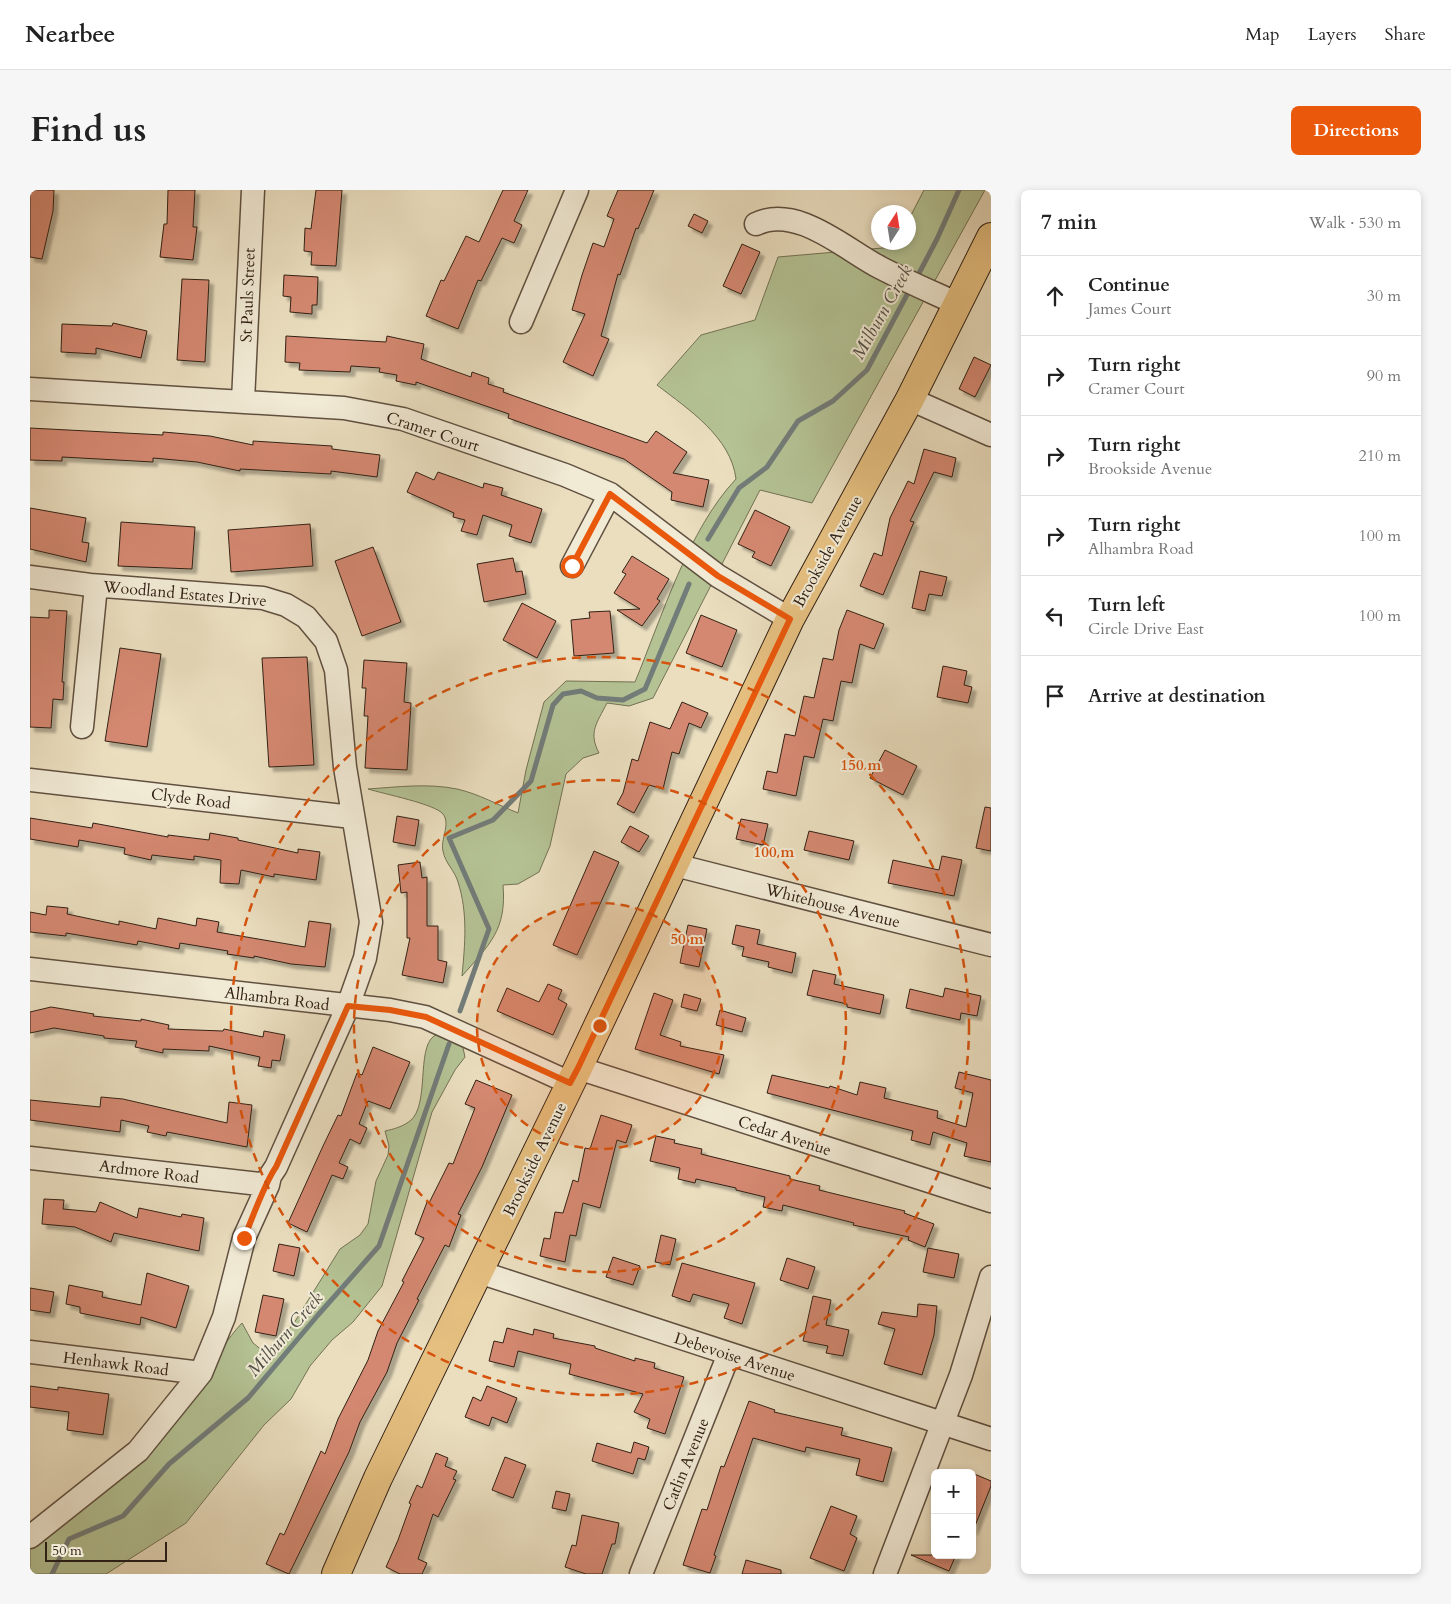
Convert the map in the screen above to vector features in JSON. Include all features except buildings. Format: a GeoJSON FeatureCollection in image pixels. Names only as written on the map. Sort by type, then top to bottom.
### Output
{"type":"FeatureCollection","features":[{"type":"Feature","properties":{"kind":"main road","name":"Brookside Avenue"},"geometry":{"type":"LineString","coordinates":[[336,1574],[378,1478],[574,1076],[790,619],[910,400],[991,237]]}},
{"type":"Feature","properties":{"kind":"street","name":"St Pauls Street"},"geometry":{"type":"LineString","coordinates":[[243,401],[253,190]]}},
{"type":"Feature","properties":{"kind":"street"},"geometry":{"type":"LineString","coordinates":[[521,322],[578,190]]}},
{"type":"Feature","properties":{"kind":"street"},"geometry":{"type":"LineString","coordinates":[[756,224],[765,220],[780,219],[812,227],[880,268],[958,304]]}},
{"type":"Feature","properties":{"kind":"street","name":"Cramer Court"},"geometry":{"type":"LineString","coordinates":[[30,389],[344,408],[404,419],[565,475],[610,494],[718,576],[790,619]]}},
{"type":"Feature","properties":{"kind":"street"},"geometry":{"type":"LineString","coordinates":[[910,400],[991,435]]}},
{"type":"Feature","properties":{"kind":"street"},"geometry":{"type":"LineString","coordinates":[[572,566],[610,494]]}},
{"type":"Feature","properties":{"kind":"street","name":"Woodland Estates Drive"},"geometry":{"type":"LineString","coordinates":[[30,577],[96,586],[263,598],[286,604],[306,616],[326,641],[336,670],[345,767],[371,922],[365,958],[348,1006],[270,1176],[268,1185],[244,1238],[224,1317],[201,1373],[138,1451],[30,1537]]}},
{"type":"Feature","properties":{"kind":"street"},"geometry":{"type":"LineString","coordinates":[[82,727],[96,586]]}},
{"type":"Feature","properties":{"kind":"street","name":"Clyde Road"},"geometry":{"type":"LineString","coordinates":[[30,780],[352,817]]}},
{"type":"Feature","properties":{"kind":"street","name":"Whitehouse Avenue"},"geometry":{"type":"LineString","coordinates":[[675,865],[991,945]]}},
{"type":"Feature","properties":{"kind":"street","name":"Alhambra Road"},"geometry":{"type":"LineString","coordinates":[[30,969],[390,1010],[426,1017],[574,1076]]}},
{"type":"Feature","properties":{"kind":"street","name":"Cedar Avenue"},"geometry":{"type":"LineString","coordinates":[[574,1076],[991,1201]]}},
{"type":"Feature","properties":{"kind":"street","name":"Ardmore Road"},"geometry":{"type":"LineString","coordinates":[[30,1158],[268,1185]]}},
{"type":"Feature","properties":{"kind":"street","name":"Debevoise Avenue"},"geometry":{"type":"LineString","coordinates":[[479,1272],[991,1439]]}},
{"type":"Feature","properties":{"kind":"street"},"geometry":{"type":"LineString","coordinates":[[885,1574],[961,1375],[991,1277]]}},
{"type":"Feature","properties":{"kind":"street","name":"Henhawk Road"},"geometry":{"type":"LineString","coordinates":[[30,1352],[201,1373]]}},
{"type":"Feature","properties":{"kind":"street","name":"Catlin Avenue"},"geometry":{"type":"LineString","coordinates":[[642,1574],[728,1354]]}},
{"type":"Feature","properties":{"kind":"green space"},"geometry":{"type":"Polygon","coordinates":[[[924,190],[985,190],[812,503],[760,490],[653,698],[629,706],[607,703],[597,722],[594,733],[599,753],[583,758],[566,774],[550,846],[539,872],[518,884],[503,885],[502,914],[499,925],[488,945],[462,976],[465,940],[463,905],[457,878],[446,859],[442,847],[446,827],[443,814],[430,807],[368,789],[412,786],[446,787],[473,794],[518,813],[526,770],[544,702],[566,681],[635,682],[666,603],[690,549],[719,500],[736,479],[726,450],[717,437],[694,414],[657,385],[701,335],[755,320],[778,257],[871,249],[916,250],[916,205],[924,190]]]}},
{"type":"Feature","properties":{"kind":"green space"},"geometry":{"type":"Polygon","coordinates":[[[445,1033],[461,1039],[465,1057],[455,1070],[432,1112],[382,1286],[353,1322],[332,1340],[310,1366],[291,1399],[264,1425],[186,1523],[106,1574],[30,1574],[30,1540],[203,1375],[242,1323],[253,1343],[263,1351],[281,1339],[294,1323],[340,1249],[360,1235],[368,1224],[376,1181],[388,1155],[389,1146],[385,1131],[404,1125],[416,1113],[422,1091],[425,1053],[434,1036],[445,1033]]]}},
{"type":"Feature","properties":{"kind":"waterway","name":"Milburn Creek"},"geometry":{"type":"LineString","coordinates":[[916,279],[937,239],[959,190]]}},
{"type":"Feature","properties":{"kind":"waterway","name":"Milburn Creek"},"geometry":{"type":"LineString","coordinates":[[708,539],[739,488],[767,467],[798,421],[833,401],[867,370],[910,289]]}},
{"type":"Feature","properties":{"kind":"waterway","name":"Milburn Creek"},"geometry":{"type":"LineString","coordinates":[[460,1011],[489,929],[449,838],[493,820],[531,781],[553,705],[563,694],[581,691],[597,698],[623,700],[645,689],[689,584]]}},
{"type":"Feature","properties":{"kind":"waterway","name":"Milburn Creek"},"geometry":{"type":"LineString","coordinates":[[52,1574],[69,1539],[123,1516],[169,1464],[248,1398],[379,1246],[449,1044]]}},
{"type":"Feature","properties":{"kind":"route"},"geometry":{"type":"LineString","coordinates":[[244,1238],[268,1185],[270,1176],[276,1167],[329,1052],[348,1006],[390,1010],[426,1017],[570,1083],[578,1068],[790,619],[718,576],[610,494],[572,566]]}}]}
